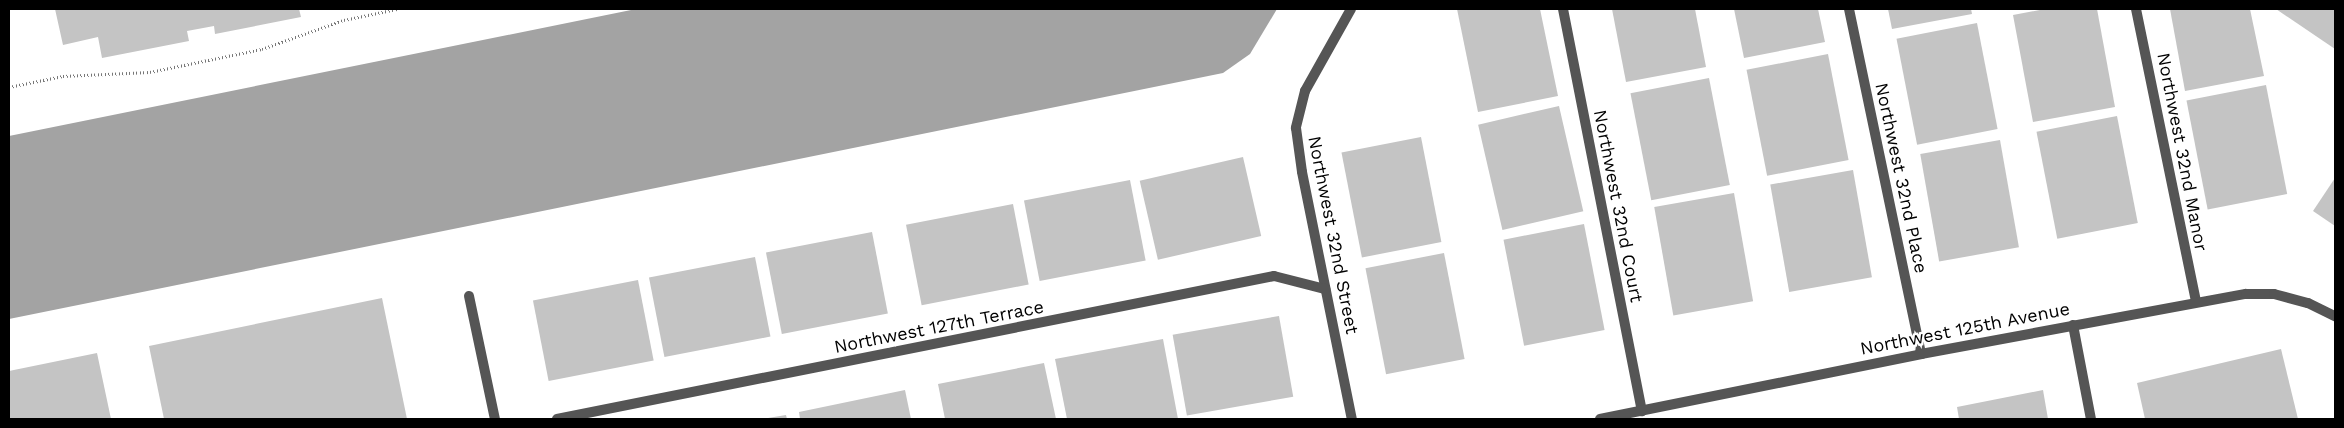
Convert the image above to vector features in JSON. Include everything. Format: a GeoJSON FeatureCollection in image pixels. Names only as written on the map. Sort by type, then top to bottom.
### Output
{"type":"FeatureCollection","features":[{"type":"Feature","properties":{"kind":"street","name":"Northwest 32nd Street"},"geometry":{"type":"LineString","coordinates":[[1351,9],[1305,91],[1296,128],[1325,289],[1352,419]]}},
{"type":"Feature","properties":{"kind":"street","name":"Northwest 32nd Court"},"geometry":{"type":"LineString","coordinates":[[1563,9],[1642,410]]}},
{"type":"Feature","properties":{"kind":"street","name":"Northwest 32nd Place"},"geometry":{"type":"LineString","coordinates":[[1850,9],[1921,354]]}},
{"type":"Feature","properties":{"kind":"street","name":"Northwest 32nd Manor"},"geometry":{"type":"LineString","coordinates":[[2136,9],[2196,302]]}},
{"type":"Feature","properties":{"kind":"street","name":"Northwest 127th Terrace"},"geometry":{"type":"LineString","coordinates":[[558,419],[1274,276],[1325,289]]}},
{"type":"Feature","properties":{"kind":"street","name":"Northwest 125th Avenue"},"geometry":{"type":"LineString","coordinates":[[1600,419],[1921,354],[2246,294],[2274,294],[2308,303],[2335,316]]}},
{"type":"Feature","properties":{"kind":"street"},"geometry":{"type":"LineString","coordinates":[[469,296],[495,419]]}},
{"type":"Feature","properties":{"kind":"street"},"geometry":{"type":"LineString","coordinates":[[2073,325],[2091,419]]}},
{"type":"Feature","properties":{"kind":"path"},"geometry":{"type":"LineString","coordinates":[[9,87],[62,76],[150,72],[262,49],[344,20],[397,9]]}},
{"type":"Feature","properties":{"kind":"shaded area"},"geometry":{"type":"Polygon","coordinates":[[[636,9],[1277,9],[1250,54],[1223,73],[9,319],[9,136],[636,9]]]}},
{"type":"Feature","properties":{"kind":"building"},"geometry":{"type":"Polygon","coordinates":[[[55,9],[299,9],[301,17],[215,34],[214,26],[187,31],[189,41],[102,58],[98,37],[63,45],[55,9]]]}},
{"type":"Feature","properties":{"kind":"building"},"geometry":{"type":"Polygon","coordinates":[[[1457,9],[1540,9],[1558,96],[1478,112],[1457,9]]]}},
{"type":"Feature","properties":{"kind":"building"},"geometry":{"type":"Polygon","coordinates":[[[1612,9],[1695,9],[1706,67],[1626,82],[1612,9]]]}},
{"type":"Feature","properties":{"kind":"building"},"geometry":{"type":"Polygon","coordinates":[[[1734,9],[1818,9],[1825,42],[1744,58],[1734,9]]]}},
{"type":"Feature","properties":{"kind":"building"},"geometry":{"type":"Polygon","coordinates":[[[1888,9],[1971,9],[1972,14],[1892,29],[1888,9]]]}},
{"type":"Feature","properties":{"kind":"building"},"geometry":{"type":"Polygon","coordinates":[[[2045,9],[2097,9],[2115,107],[2033,122],[2013,15],[2045,9]]]}},
{"type":"Feature","properties":{"kind":"building"},"geometry":{"type":"Polygon","coordinates":[[[2170,9],[2250,9],[2264,76],[2185,91],[2170,9]]]}},
{"type":"Feature","properties":{"kind":"building"},"geometry":{"type":"Polygon","coordinates":[[[2276,9],[2335,9],[2335,49],[2276,9]]]}},
{"type":"Feature","properties":{"kind":"building"},"geometry":{"type":"Polygon","coordinates":[[[1977,23],[1998,129],[1917,145],[1897,39],[1977,23]]]}},
{"type":"Feature","properties":{"kind":"building"},"geometry":{"type":"Polygon","coordinates":[[[1828,54],[1849,160],[1767,176],[1747,70],[1828,54]]]}},
{"type":"Feature","properties":{"kind":"building"},"geometry":{"type":"Polygon","coordinates":[[[1709,78],[1730,185],[1651,200],[1630,93],[1709,78]]]}},
{"type":"Feature","properties":{"kind":"building"},"geometry":{"type":"Polygon","coordinates":[[[2266,85],[2287,194],[2208,209],[2186,100],[2266,85]]]}},
{"type":"Feature","properties":{"kind":"building"},"geometry":{"type":"Polygon","coordinates":[[[1559,106],[1583,211],[1502,230],[1478,125],[1559,106]]]}},
{"type":"Feature","properties":{"kind":"building"},"geometry":{"type":"Polygon","coordinates":[[[2117,116],[2138,223],[2057,239],[2037,132],[2117,116]]]}},
{"type":"Feature","properties":{"kind":"building"},"geometry":{"type":"Polygon","coordinates":[[[1421,137],[1441,242],[1362,257],[1341,152],[1421,137]]]}},
{"type":"Feature","properties":{"kind":"building"},"geometry":{"type":"Polygon","coordinates":[[[2000,140],[2019,247],[1939,261],[1920,154],[2000,140]]]}},
{"type":"Feature","properties":{"kind":"building"},"geometry":{"type":"Polygon","coordinates":[[[1243,157],[1261,236],[1158,260],[1140,181],[1243,157]]]}},
{"type":"Feature","properties":{"kind":"building"},"geometry":{"type":"Polygon","coordinates":[[[1853,170],[1872,277],[1789,292],[1770,185],[1853,170]]]}},
{"type":"Feature","properties":{"kind":"building"},"geometry":{"type":"Polygon","coordinates":[[[2335,178],[2335,226],[2313,211],[2335,178]]]}},
{"type":"Feature","properties":{"kind":"building"},"geometry":{"type":"Polygon","coordinates":[[[1130,180],[1146,260],[1040,281],[1024,201],[1130,180]]]}},
{"type":"Feature","properties":{"kind":"building"},"geometry":{"type":"Polygon","coordinates":[[[1734,193],[1753,301],[1673,315],[1654,207],[1734,193]]]}},
{"type":"Feature","properties":{"kind":"building"},"geometry":{"type":"Polygon","coordinates":[[[1013,204],[1029,284],[922,305],[906,225],[1013,204]]]}},
{"type":"Feature","properties":{"kind":"building"},"geometry":{"type":"Polygon","coordinates":[[[1584,224],[1605,330],[1524,346],[1504,240],[1584,224]]]}},
{"type":"Feature","properties":{"kind":"building"},"geometry":{"type":"Polygon","coordinates":[[[872,232],[888,313],[782,334],[766,253],[872,232]]]}},
{"type":"Feature","properties":{"kind":"building"},"geometry":{"type":"Polygon","coordinates":[[[1444,253],[1465,359],[1386,374],[1365,268],[1444,253]]]}},
{"type":"Feature","properties":{"kind":"building"},"geometry":{"type":"Polygon","coordinates":[[[755,257],[770,337],[664,357],[649,278],[755,257]]]}},
{"type":"Feature","properties":{"kind":"building"},"geometry":{"type":"Polygon","coordinates":[[[638,280],[654,360],[549,381],[533,300],[638,280]]]}},
{"type":"Feature","properties":{"kind":"building"},"geometry":{"type":"Polygon","coordinates":[[[382,298],[407,419],[164,419],[149,346],[382,298]]]}},
{"type":"Feature","properties":{"kind":"building"},"geometry":{"type":"Polygon","coordinates":[[[1279,316],[1293,397],[1187,416],[1173,335],[1279,316]]]}},
{"type":"Feature","properties":{"kind":"building"},"geometry":{"type":"Polygon","coordinates":[[[1163,339],[1178,419],[1067,419],[1055,359],[1163,339]]]}},
{"type":"Feature","properties":{"kind":"building"},"geometry":{"type":"Polygon","coordinates":[[[2281,349],[2298,419],[2145,419],[2137,383],[2281,349]]]}},
{"type":"Feature","properties":{"kind":"building"},"geometry":{"type":"Polygon","coordinates":[[[97,353],[111,419],[9,419],[9,371],[97,353]]]}},
{"type":"Feature","properties":{"kind":"building"},"geometry":{"type":"Polygon","coordinates":[[[1044,363],[1056,419],[945,419],[938,384],[1044,363]]]}},
{"type":"Feature","properties":{"kind":"building"},"geometry":{"type":"Polygon","coordinates":[[[905,390],[911,419],[800,419],[799,412],[905,390]]]}},
{"type":"Feature","properties":{"kind":"building"},"geometry":{"type":"Polygon","coordinates":[[[2043,390],[2048,419],[1959,419],[1957,407],[2043,390]]]}},
{"type":"Feature","properties":{"kind":"building"},"geometry":{"type":"Polygon","coordinates":[[[786,415],[787,419],[768,419],[768,418],[786,415]]]}}]}
